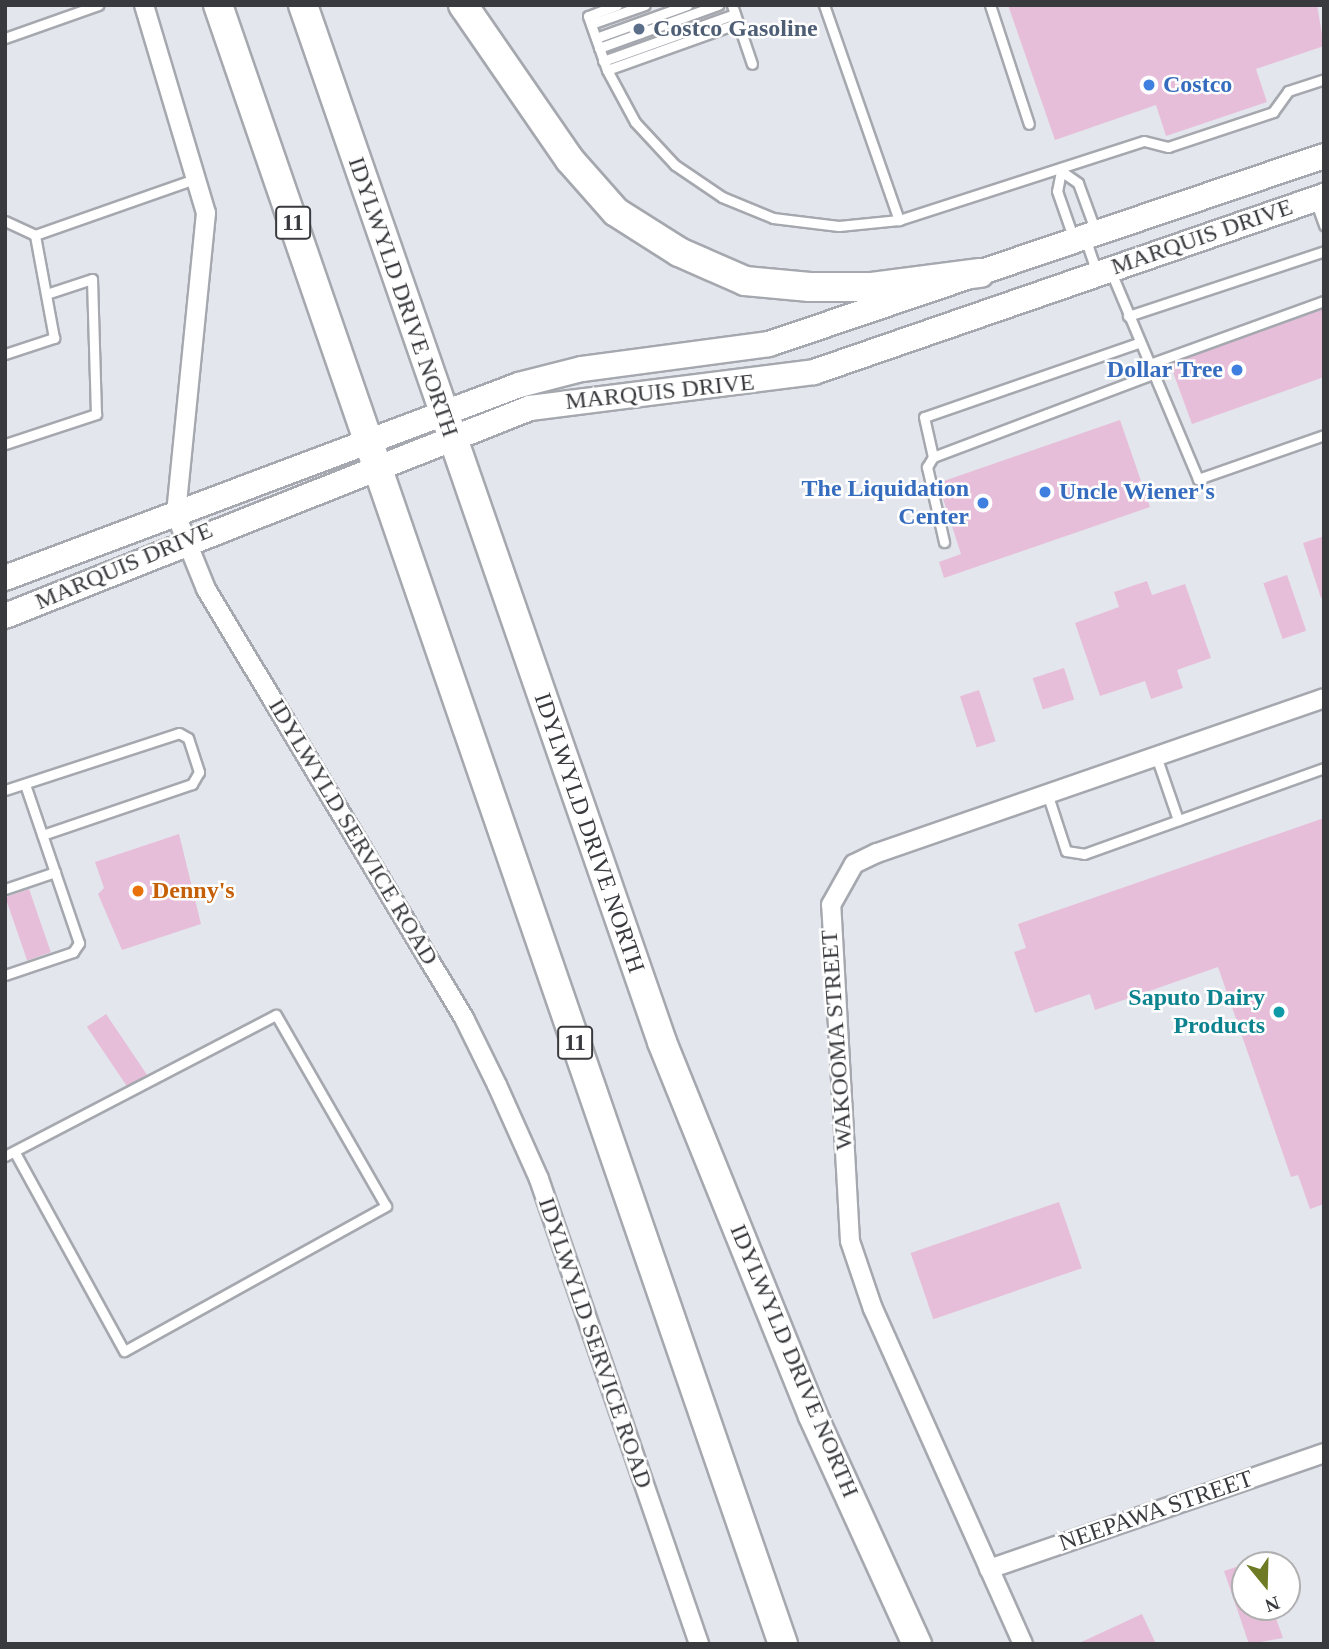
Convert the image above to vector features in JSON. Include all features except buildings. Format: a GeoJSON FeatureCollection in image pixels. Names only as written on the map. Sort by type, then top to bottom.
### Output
{"type":"FeatureCollection","features":[{"type":"Feature","properties":{"kind":"highway","name":"11"},"geometry":{"type":"LineString","coordinates":[[218,5],[783,1644]]}},
{"type":"Feature","properties":{"kind":"highway","name":"IDYLWYLD DRIVE NORTH"},"geometry":{"type":"LineString","coordinates":[[303,5],[662,1042],[813,1416],[917,1644]]}},
{"type":"Feature","properties":{"kind":"highway"},"geometry":{"type":"LineString","coordinates":[[463,5],[570,160],[616,212],[679,252],[745,281],[810,287],[873,287],[980,273]]}},
{"type":"Feature","properties":{"kind":"main road","name":"MARQUIS DRIVE"},"geometry":{"type":"LineString","coordinates":[[5,578],[176,515],[447,426],[582,369],[769,344],[1324,156]]}},
{"type":"Feature","properties":{"kind":"main road","name":"MARQUIS DRIVE"},"geometry":{"type":"LineString","coordinates":[[447,426],[558,401],[757,383],[814,372],[1319,197]]}},
{"type":"Feature","properties":{"kind":"main road","name":"MARQUIS DRIVE"},"geometry":{"type":"LineString","coordinates":[[5,616],[185,540],[373,452]]}},
{"type":"Feature","properties":{"kind":"street","name":"IDYLWYLD SERVICE ROAD"},"geometry":{"type":"LineString","coordinates":[[144,5],[199,178],[204,272],[182,410],[176,515],[221,615],[457,1006],[498,1085],[539,1179],[699,1644]]}},
{"type":"Feature","properties":{"kind":"street","name":"WAKOOMA STREET"},"geometry":{"type":"LineString","coordinates":[[1023,1644],[873,1309],[850,1241],[828,924],[838,883],[854,864],[1047,793],[1324,698]]}},
{"type":"Feature","properties":{"kind":"street","name":"NEEPAWA STREET"},"geometry":{"type":"LineString","coordinates":[[989,1569],[1324,1453]]}},
{"type":"Feature","properties":{"kind":"lane"},"geometry":{"type":"LineString","coordinates":[[5,38],[98,5]]}},
{"type":"Feature","properties":{"kind":"lane"},"geometry":{"type":"LineString","coordinates":[[617,5],[588,16],[597,43],[627,108],[675,165],[722,197],[773,218],[839,226],[899,219],[1061,170],[1144,141],[1168,147],[1273,112],[1288,91],[1324,79]]}},
{"type":"Feature","properties":{"kind":"lane"},"geometry":{"type":"LineString","coordinates":[[591,24],[645,5]]}},
{"type":"Feature","properties":{"kind":"lane"},"geometry":{"type":"LineString","coordinates":[[597,43],[687,5]]}},
{"type":"Feature","properties":{"kind":"lane"},"geometry":{"type":"LineString","coordinates":[[597,43],[718,5]]}},
{"type":"Feature","properties":{"kind":"lane"},"geometry":{"type":"LineString","coordinates":[[824,5],[899,219]]}},
{"type":"Feature","properties":{"kind":"lane"},"geometry":{"type":"LineString","coordinates":[[990,5],[1029,124]]}},
{"type":"Feature","properties":{"kind":"lane"},"geometry":{"type":"LineString","coordinates":[[605,65],[735,14],[752,64]]}},
{"type":"Feature","properties":{"kind":"lane"},"geometry":{"type":"LineString","coordinates":[[1061,170],[1078,183],[1093,224],[1085,238]]}},
{"type":"Feature","properties":{"kind":"lane"},"geometry":{"type":"LineString","coordinates":[[1061,170],[1057,191],[1071,231],[1085,238],[1128,316],[1150,375],[1163,387],[1198,479],[1324,435]]}},
{"type":"Feature","properties":{"kind":"lane"},"geometry":{"type":"LineString","coordinates":[[5,220],[35,234],[199,178]]}},
{"type":"Feature","properties":{"kind":"lane"},"geometry":{"type":"LineString","coordinates":[[1319,197],[1324,225]]}},
{"type":"Feature","properties":{"kind":"lane"},"geometry":{"type":"LineString","coordinates":[[5,354],[54,338],[35,234]]}},
{"type":"Feature","properties":{"kind":"lane"},"geometry":{"type":"LineString","coordinates":[[1128,316],[1324,251]]}},
{"type":"Feature","properties":{"kind":"lane"},"geometry":{"type":"LineString","coordinates":[[5,444],[96,414],[97,298],[92,279],[46,294]]}},
{"type":"Feature","properties":{"kind":"lane"},"geometry":{"type":"LineString","coordinates":[[1146,365],[1324,301]]}},
{"type":"Feature","properties":{"kind":"lane"},"geometry":{"type":"LineString","coordinates":[[933,457],[924,417],[1138,343]]}},
{"type":"Feature","properties":{"kind":"lane"},"geometry":{"type":"LineString","coordinates":[[944,542],[927,467],[933,457],[1150,375]]}},
{"type":"Feature","properties":{"kind":"lane"},"geometry":{"type":"LineString","coordinates":[[5,790],[179,733],[188,738],[199,772],[192,784],[42,835]]}},
{"type":"Feature","properties":{"kind":"lane"},"geometry":{"type":"LineString","coordinates":[[1156,756],[1178,820]]}},
{"type":"Feature","properties":{"kind":"lane"},"geometry":{"type":"LineString","coordinates":[[1047,793],[1066,851],[1084,854],[1324,768]]}},
{"type":"Feature","properties":{"kind":"lane"},"geometry":{"type":"LineString","coordinates":[[5,975],[78,948],[24,784]]}},
{"type":"Feature","properties":{"kind":"lane"},"geometry":{"type":"LineString","coordinates":[[5,889],[55,872]]}},
{"type":"Feature","properties":{"kind":"lane"},"geometry":{"type":"LineString","coordinates":[[276,1015],[386,1206],[124,1351],[10,1154],[276,1015]]}},
{"type":"Feature","properties":{"kind":"place","name":"Costco Gasoline"},"geometry":{"type":"Point","coordinates":[639,29]}},
{"type":"Feature","properties":{"kind":"place","name":"Costco"},"geometry":{"type":"Point","coordinates":[1149,85]}},
{"type":"Feature","properties":{"kind":"place","name":"Dollar Tree"},"geometry":{"type":"Point","coordinates":[1237,370]}},
{"type":"Feature","properties":{"kind":"place","name":"Uncle Wiener's"},"geometry":{"type":"Point","coordinates":[1045,492]}},
{"type":"Feature","properties":{"kind":"place","name":"The Liquidation Center"},"geometry":{"type":"Point","coordinates":[983,503]}},
{"type":"Feature","properties":{"kind":"place","name":"Denny's"},"geometry":{"type":"Point","coordinates":[138,891]}},
{"type":"Feature","properties":{"kind":"place","name":"Saputo Dairy Products"},"geometry":{"type":"Point","coordinates":[1279,1012]}}]}
